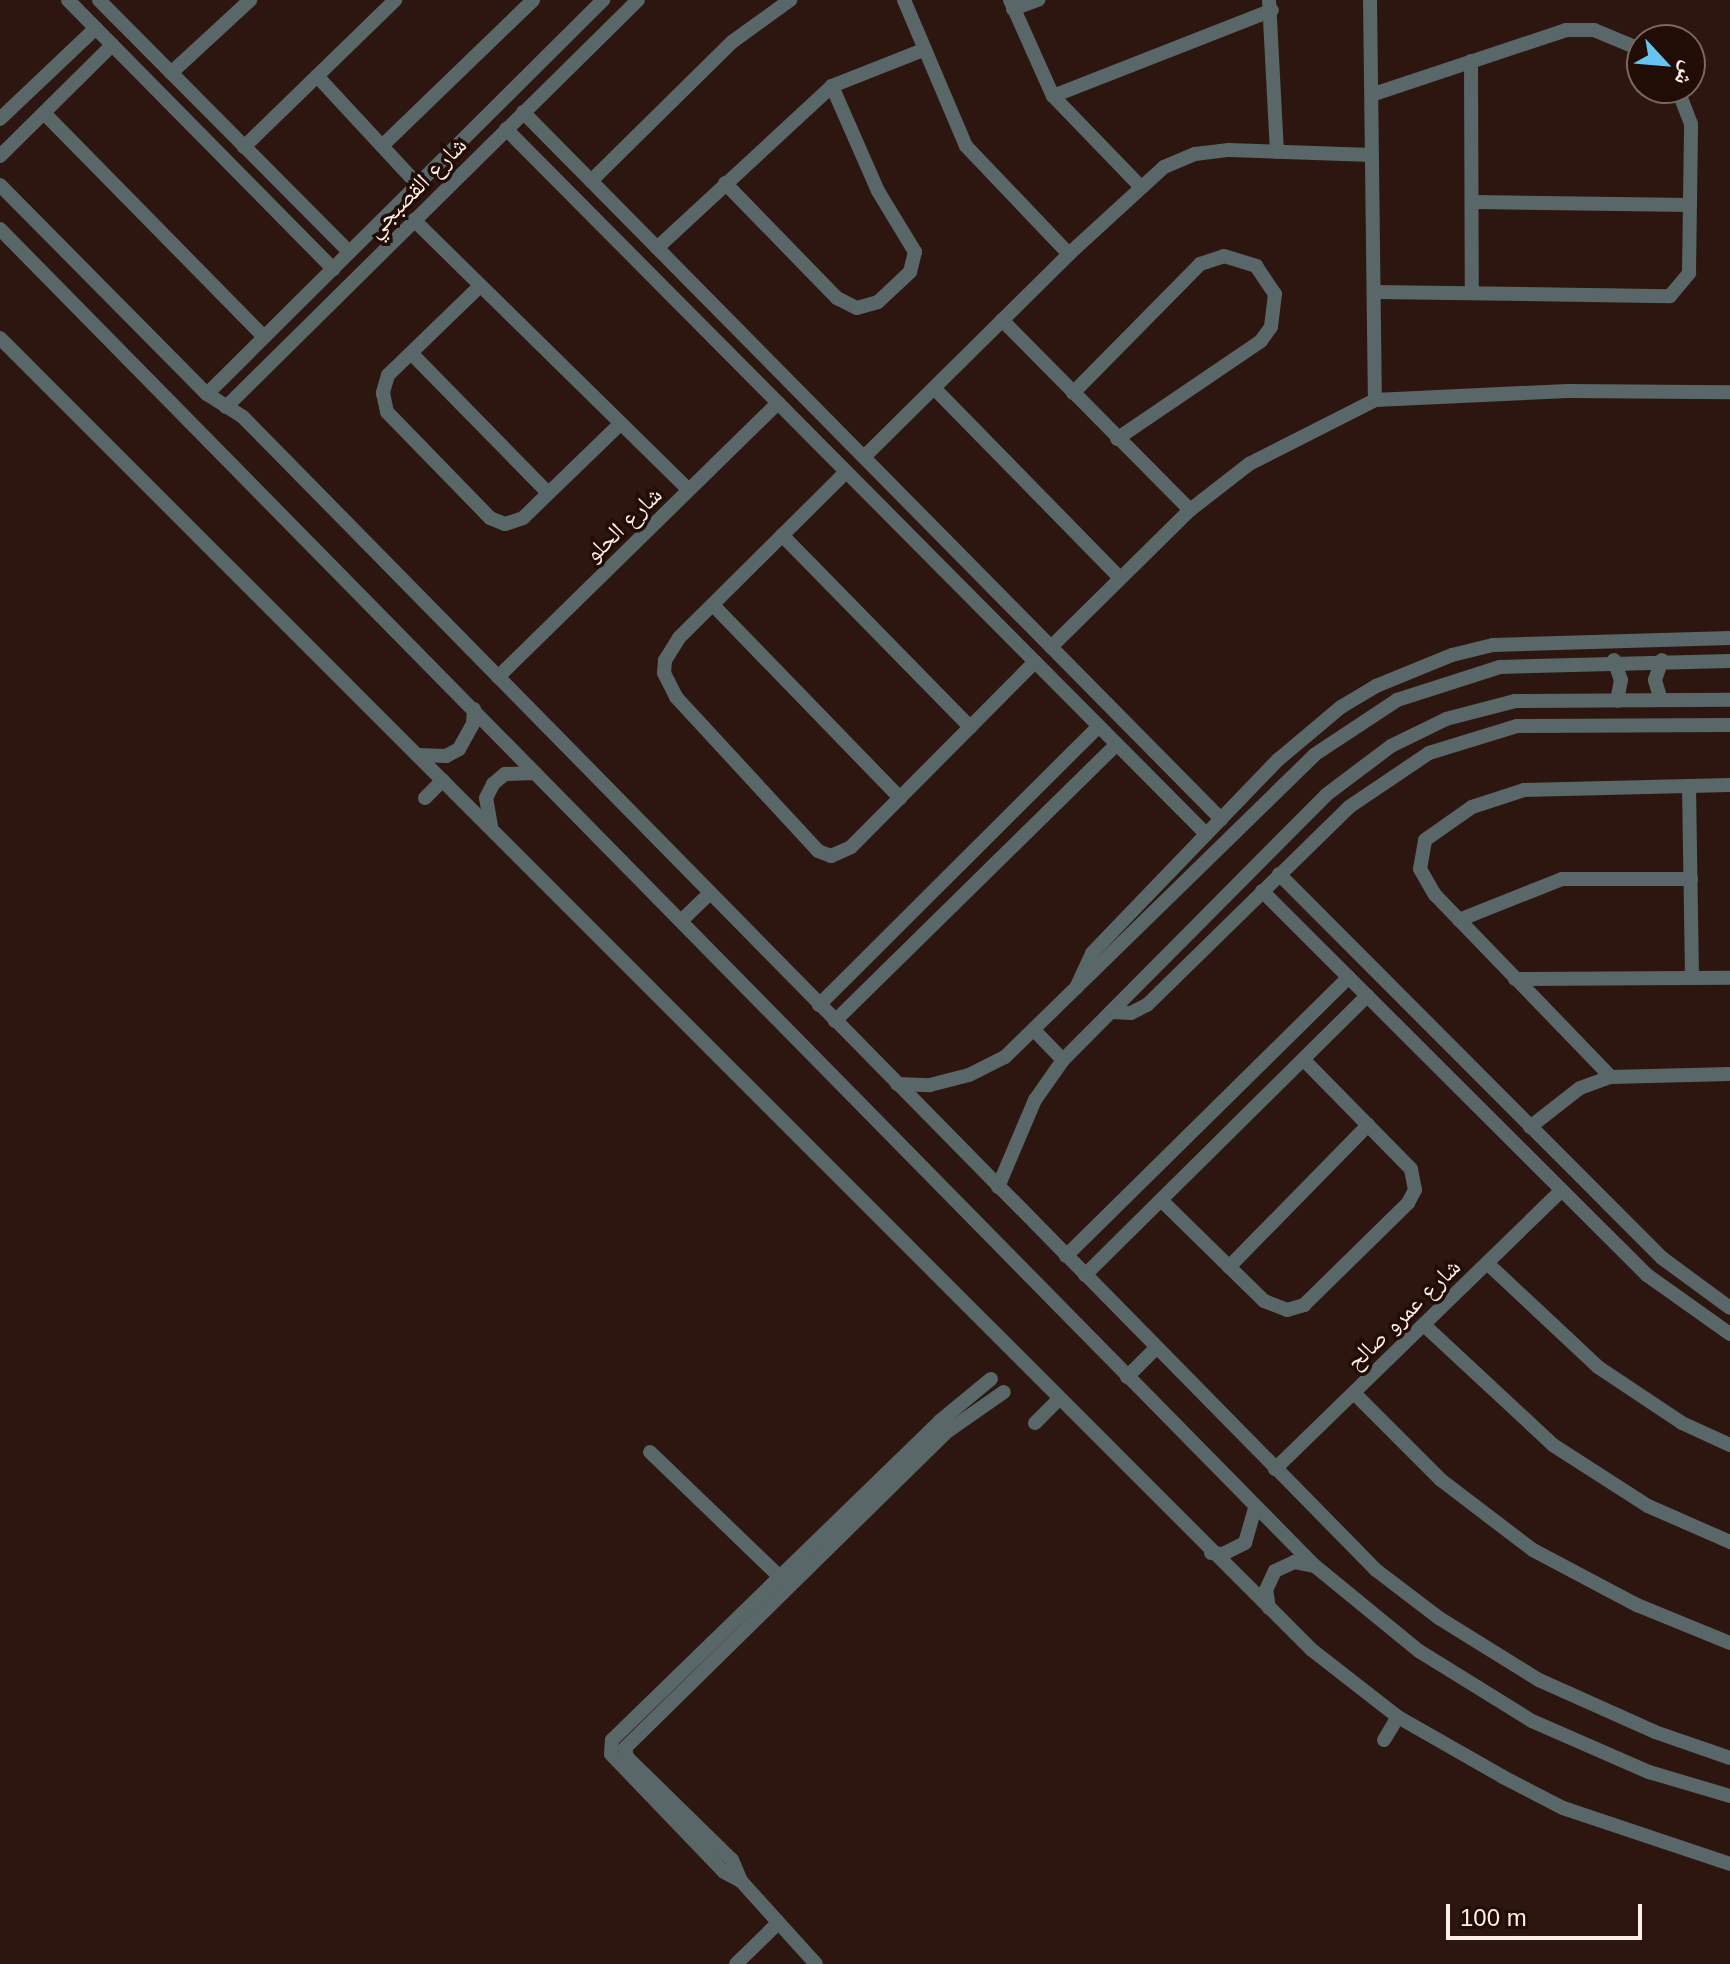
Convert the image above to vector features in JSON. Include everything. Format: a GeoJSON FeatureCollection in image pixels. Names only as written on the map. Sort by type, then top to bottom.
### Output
{"type":"FeatureCollection","features":[{"type":"Feature","properties":{"kind":"street"},"geometry":{"type":"LineString","coordinates":[[68,0],[333,269]]}},
{"type":"Feature","properties":{"kind":"street"},"geometry":{"type":"LineString","coordinates":[[171,73],[250,0]]}},
{"type":"Feature","properties":{"kind":"street"},"geometry":{"type":"LineString","coordinates":[[382,146],[533,0]]}},
{"type":"Feature","properties":{"kind":"street","name":"شارع القصبجي"},"geometry":{"type":"LineString","coordinates":[[207,394],[603,0]]}},
{"type":"Feature","properties":{"kind":"street","name":"شارع القصبجي"},"geometry":{"type":"LineString","coordinates":[[226,407],[638,0]]}},
{"type":"Feature","properties":{"kind":"street"},"geometry":{"type":"LineString","coordinates":[[591,181],[732,42],[790,0]]}},
{"type":"Feature","properties":{"kind":"street"},"geometry":{"type":"LineString","coordinates":[[904,0],[966,146],[1069,254]]}},
{"type":"Feature","properties":{"kind":"street"},"geometry":{"type":"LineString","coordinates":[[1038,0],[1012,5],[1053,96],[1140,186]]}},
{"type":"Feature","properties":{"kind":"street"},"geometry":{"type":"LineString","coordinates":[[1370,0],[1374,94],[1375,400]]}},
{"type":"Feature","properties":{"kind":"street"},"geometry":{"type":"LineString","coordinates":[[244,147],[389,2]]}},
{"type":"Feature","properties":{"kind":"street"},"geometry":{"type":"LineString","coordinates":[[109,3],[171,73],[349,252]]}},
{"type":"Feature","properties":{"kind":"street"},"geometry":{"type":"LineString","coordinates":[[1053,96],[1270,5],[1277,152]]}},
{"type":"Feature","properties":{"kind":"street"},"geometry":{"type":"LineString","coordinates":[[0,119],[96,28]]}},
{"type":"Feature","properties":{"kind":"street"},"geometry":{"type":"LineString","coordinates":[[1374,94],[1566,30],[1594,30],[1626,43]]}},
{"type":"Feature","properties":{"kind":"street"},"geometry":{"type":"LineString","coordinates":[[0,156],[112,45]]}},
{"type":"Feature","properties":{"kind":"street"},"geometry":{"type":"LineString","coordinates":[[657,248],[832,86],[923,50]]}},
{"type":"Feature","properties":{"kind":"street"},"geometry":{"type":"LineString","coordinates":[[551,51],[568,67]]}},
{"type":"Feature","properties":{"kind":"street"},"geometry":{"type":"LineString","coordinates":[[1471,61],[1472,293]]}},
{"type":"Feature","properties":{"kind":"street"},"geometry":{"type":"LineString","coordinates":[[317,76],[417,184]]}},
{"type":"Feature","properties":{"kind":"street"},"geometry":{"type":"LineString","coordinates":[[725,183],[837,298],[857,308],[878,302],[910,272],[915,252],[878,191],[832,86]]}},
{"type":"Feature","properties":{"kind":"street"},"geometry":{"type":"LineString","coordinates":[[1374,292],[1670,296],[1689,273],[1691,124],[1683,104]]}},
{"type":"Feature","properties":{"kind":"street"},"geometry":{"type":"LineString","coordinates":[[523,112],[1221,819]]}},
{"type":"Feature","properties":{"kind":"street"},"geometry":{"type":"LineString","coordinates":[[44,113],[264,337]]}},
{"type":"Feature","properties":{"kind":"street"},"geometry":{"type":"LineString","coordinates":[[506,129],[1206,834]]}},
{"type":"Feature","properties":{"kind":"street"},"geometry":{"type":"LineString","coordinates":[[529,152],[546,135]]}},
{"type":"Feature","properties":{"kind":"street"},"geometry":{"type":"LineString","coordinates":[[864,457],[1069,254],[1164,167],[1195,154],[1277,152],[1372,155]]}},
{"type":"Feature","properties":{"kind":"street"},"geometry":{"type":"LineString","coordinates":[[0,185],[207,394],[243,417],[1376,1570],[1483,1647],[1592,1706],[1730,1758]]}},
{"type":"Feature","properties":{"kind":"street"},"geometry":{"type":"LineString","coordinates":[[1472,202],[1690,205]]}},
{"type":"Feature","properties":{"kind":"street"},"geometry":{"type":"LineString","coordinates":[[414,220],[689,490]]}},
{"type":"Feature","properties":{"kind":"street"},"geometry":{"type":"LineString","coordinates":[[0,229],[474,709],[1255,1509],[1315,1566],[1419,1651],[1532,1721],[1649,1772],[1730,1796]]}},
{"type":"Feature","properties":{"kind":"street"},"geometry":{"type":"LineString","coordinates":[[1073,393],[1200,264],[1224,256],[1256,266],[1275,294],[1274,319],[1261,341],[1117,439]]}},
{"type":"Feature","properties":{"kind":"street"},"geometry":{"type":"LineString","coordinates":[[480,286],[388,375],[383,393],[387,412],[490,518],[515,522],[621,423]]}},
{"type":"Feature","properties":{"kind":"street"},"geometry":{"type":"LineString","coordinates":[[1002,320],[1190,510]]}},
{"type":"Feature","properties":{"kind":"street"},"geometry":{"type":"LineString","coordinates":[[2,344],[492,828],[1270,1611],[1398,1717],[1563,1808],[1730,1864]]}},
{"type":"Feature","properties":{"kind":"street"},"geometry":{"type":"LineString","coordinates":[[249,352],[265,368]]}},
{"type":"Feature","properties":{"kind":"street"},"geometry":{"type":"LineString","coordinates":[[412,354],[548,493]]}},
{"type":"Feature","properties":{"kind":"street"},"geometry":{"type":"LineString","coordinates":[[934,388],[1120,578]]}},
{"type":"Feature","properties":{"kind":"street"},"geometry":{"type":"LineString","coordinates":[[1051,647],[1190,510],[1249,464],[1375,400],[1568,391],[1730,392]]}},
{"type":"Feature","properties":{"kind":"street","name":"شارع الحلو"},"geometry":{"type":"LineString","coordinates":[[498,677],[778,403]]}},
{"type":"Feature","properties":{"kind":"street"},"geometry":{"type":"LineString","coordinates":[[846,472],[670,648],[665,660],[668,686],[818,851],[831,856],[845,852],[1035,662]]}},
{"type":"Feature","properties":{"kind":"street"},"geometry":{"type":"LineString","coordinates":[[782,535],[970,727]]}},
{"type":"Feature","properties":{"kind":"street"},"geometry":{"type":"LineString","coordinates":[[934,560],[949,543]]}},
{"type":"Feature","properties":{"kind":"street"},"geometry":{"type":"LineString","coordinates":[[713,605],[900,798]]}},
{"type":"Feature","properties":{"kind":"street"},"geometry":{"type":"LineString","coordinates":[[1075,992],[1092,953],[1279,759],[1341,707],[1376,686],[1452,655],[1493,645],[1730,638]]}},
{"type":"Feature","properties":{"kind":"street"},"geometry":{"type":"LineString","coordinates":[[1493,645],[1500,667]]}},
{"type":"Feature","properties":{"kind":"street"},"geometry":{"type":"LineString","coordinates":[[1614,660],[1621,680],[1617,701]]}},
{"type":"Feature","properties":{"kind":"street"},"geometry":{"type":"LineString","coordinates":[[897,1084],[930,1085],[969,1075],[1005,1057],[1075,992],[1293,774],[1352,726],[1397,700],[1500,667],[1614,660],[1730,661]]}},
{"type":"Feature","properties":{"kind":"street"},"geometry":{"type":"LineString","coordinates":[[1661,700],[1655,680],[1662,660]]}},
{"type":"Feature","properties":{"kind":"street"},"geometry":{"type":"LineString","coordinates":[[998,1187],[1024,1122],[1063,1060],[1326,795],[1391,746],[1446,719],[1515,701],[1730,700]]}},
{"type":"Feature","properties":{"kind":"street"},"geometry":{"type":"LineString","coordinates":[[417,755],[446,756],[459,749],[468,738],[474,709]]}},
{"type":"Feature","properties":{"kind":"street"},"geometry":{"type":"LineString","coordinates":[[1111,1012],[1131,1013],[1147,1005],[1341,814],[1429,753],[1481,733],[1517,726],[1730,725]]}},
{"type":"Feature","properties":{"kind":"street"},"geometry":{"type":"LineString","coordinates":[[819,1005],[1099,726]]}},
{"type":"Feature","properties":{"kind":"street"},"geometry":{"type":"LineString","coordinates":[[835,1021],[1117,744]]}},
{"type":"Feature","properties":{"kind":"street"},"geometry":{"type":"LineString","coordinates":[[1279,759],[1293,774]]}},
{"type":"Feature","properties":{"kind":"street"},"geometry":{"type":"LineString","coordinates":[[492,828],[486,814],[493,784],[505,774],[536,773]]}},
{"type":"Feature","properties":{"kind":"street"},"geometry":{"type":"LineString","coordinates":[[425,798],[443,780]]}},
{"type":"Feature","properties":{"kind":"street"},"geometry":{"type":"LineString","coordinates":[[1611,1077],[1426,883],[1420,854],[1437,828],[1472,807],[1551,787],[1730,785]]}},
{"type":"Feature","properties":{"kind":"street"},"geometry":{"type":"LineString","coordinates":[[1689,786],[1692,978]]}},
{"type":"Feature","properties":{"kind":"street"},"geometry":{"type":"LineString","coordinates":[[1177,805],[1192,790]]}},
{"type":"Feature","properties":{"kind":"street"},"geometry":{"type":"LineString","coordinates":[[1326,795],[1341,814]]}},
{"type":"Feature","properties":{"kind":"street"},"geometry":{"type":"LineString","coordinates":[[1279,874],[1662,1258],[1730,1308]]}},
{"type":"Feature","properties":{"kind":"street"},"geometry":{"type":"LineString","coordinates":[[1459,920],[1562,879],[1691,879]]}},
{"type":"Feature","properties":{"kind":"street"},"geometry":{"type":"LineString","coordinates":[[1262,891],[1647,1275],[1730,1334]]}},
{"type":"Feature","properties":{"kind":"street"},"geometry":{"type":"LineString","coordinates":[[681,921],[710,893]]}},
{"type":"Feature","properties":{"kind":"street"},"geometry":{"type":"LineString","coordinates":[[1289,917],[1305,901]]}},
{"type":"Feature","properties":{"kind":"street"},"geometry":{"type":"LineString","coordinates":[[1066,1256],[1349,977]]}},
{"type":"Feature","properties":{"kind":"street"},"geometry":{"type":"LineString","coordinates":[[1515,979],[1730,978]]}},
{"type":"Feature","properties":{"kind":"street"},"geometry":{"type":"LineString","coordinates":[[1085,1275],[1367,996]]}},
{"type":"Feature","properties":{"kind":"street"},"geometry":{"type":"LineString","coordinates":[[1035,1031],[1063,1060]]}},
{"type":"Feature","properties":{"kind":"street"},"geometry":{"type":"LineString","coordinates":[[1161,1200],[1270,1306],[1296,1309],[1408,1203],[1415,1190],[1415,1175],[1303,1059]]}},
{"type":"Feature","properties":{"kind":"street"},"geometry":{"type":"LineString","coordinates":[[1451,1079],[1467,1063]]}},
{"type":"Feature","properties":{"kind":"street"},"geometry":{"type":"LineString","coordinates":[[1530,1127],[1580,1088],[1611,1077],[1730,1074]]}},
{"type":"Feature","properties":{"kind":"street"},"geometry":{"type":"LineString","coordinates":[[1229,1267],[1368,1125]]}},
{"type":"Feature","properties":{"kind":"street","name":"شارع عمرو صالح"},"geometry":{"type":"LineString","coordinates":[[1275,1469],[1562,1190]]}},
{"type":"Feature","properties":{"kind":"street"},"geometry":{"type":"LineString","coordinates":[[1487,1263],[1598,1367],[1682,1423],[1730,1445]]}},
{"type":"Feature","properties":{"kind":"street"},"geometry":{"type":"LineString","coordinates":[[1424,1325],[1553,1445],[1648,1506],[1730,1542]]}},
{"type":"Feature","properties":{"kind":"street"},"geometry":{"type":"LineString","coordinates":[[1127,1377],[1156,1348]]}},
{"type":"Feature","properties":{"kind":"street"},"geometry":{"type":"LineString","coordinates":[[816,1964],[741,1881],[732,1860],[667,1805],[627,1757],[625,1748],[940,1421],[991,1379]]}},
{"type":"Feature","properties":{"kind":"street"},"geometry":{"type":"LineString","coordinates":[[784,1581],[948,1431],[1004,1392]]}},
{"type":"Feature","properties":{"kind":"street"},"geometry":{"type":"LineString","coordinates":[[1354,1393],[1441,1480],[1533,1550],[1637,1605],[1730,1643]]}},
{"type":"Feature","properties":{"kind":"street"},"geometry":{"type":"LineString","coordinates":[[1035,1423],[1058,1400]]}},
{"type":"Feature","properties":{"kind":"street"},"geometry":{"type":"LineString","coordinates":[[650,1452],[784,1581]]}},
{"type":"Feature","properties":{"kind":"street"},"geometry":{"type":"LineString","coordinates":[[1211,1553],[1223,1554],[1245,1543],[1256,1521],[1255,1509]]}},
{"type":"Feature","properties":{"kind":"street"},"geometry":{"type":"LineString","coordinates":[[1270,1611],[1266,1590],[1275,1571],[1294,1562],[1315,1566]]}},
{"type":"Feature","properties":{"kind":"street"},"geometry":{"type":"LineString","coordinates":[[1384,1740],[1398,1717]]}},
{"type":"Feature","properties":{"kind":"street"},"geometry":{"type":"LineString","coordinates":[[736,1964],[778,1923]]}}]}
